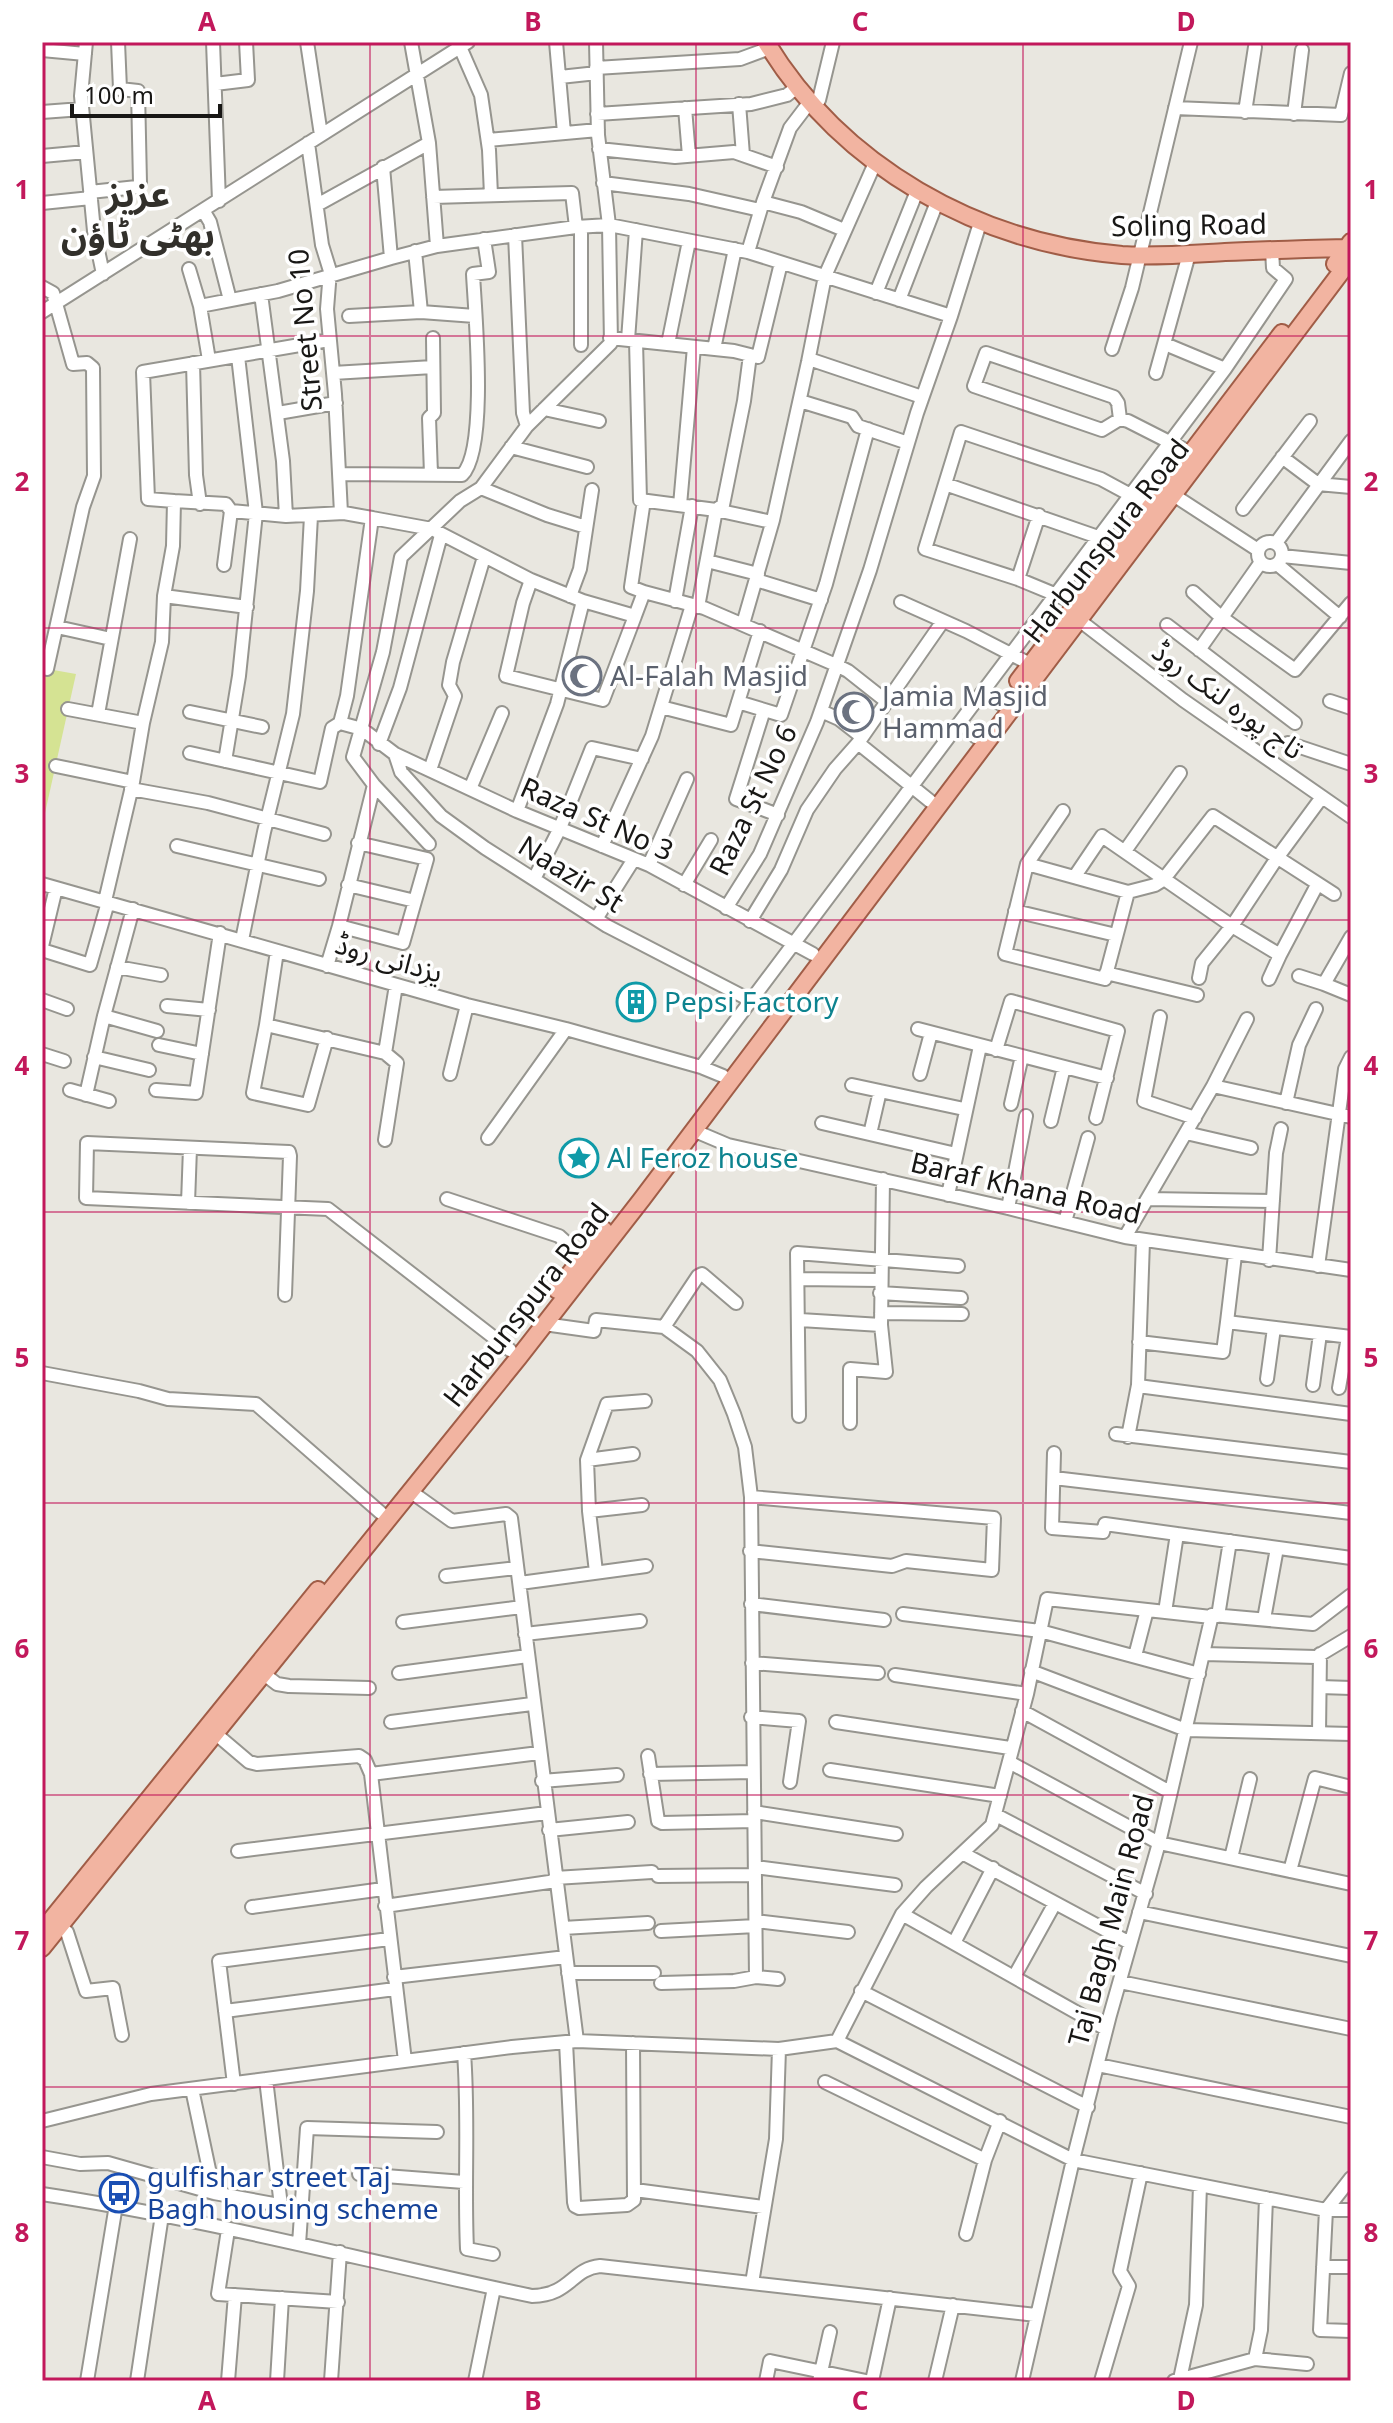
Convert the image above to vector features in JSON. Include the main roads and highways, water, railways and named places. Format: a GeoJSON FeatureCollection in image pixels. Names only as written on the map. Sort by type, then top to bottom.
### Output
{"type":"FeatureCollection","features":[{"type":"Feature","properties":{"kind":"main road","name":"Soling Road"},"geometry":{"type":"LineString","coordinates":[[768,45],[797,87],[875,163],[917,191],[980,223],[1051,243],[1138,256],[1350,249]]}},
{"type":"Feature","properties":{"kind":"main road","name":"Harbunspura Road"},"geometry":{"type":"LineString","coordinates":[[1077,611],[1098,574],[1350,249]]}},
{"type":"Feature","properties":{"kind":"main road","name":"Harbunspura Road"},"geometry":{"type":"LineString","coordinates":[[42,1931],[156,1798],[385,1516],[410,1491],[544,1324],[813,954],[864,896],[1077,611],[1175,496],[1350,249]]}},
{"type":"Feature","properties":{"kind":"main road","name":"Harbunspura Road"},"geometry":{"type":"LineString","coordinates":[[42,1948],[156,1798],[216,1734],[264,1674],[582,1257],[695,1131],[976,737],[1035,667]]}},
{"type":"Feature","properties":{"kind":"place","name":"Al-Falah Masjid"},"geometry":{"type":"Point","coordinates":[582,676]}},
{"type":"Feature","properties":{"kind":"place","name":"Jamia Masjid Hammad"},"geometry":{"type":"Point","coordinates":[854,712]}},
{"type":"Feature","properties":{"kind":"place","name":"Pepsi Factory"},"geometry":{"type":"Point","coordinates":[636,1002]}},
{"type":"Feature","properties":{"kind":"place","name":"Al Feroz house"},"geometry":{"type":"Point","coordinates":[579,1158]}},
{"type":"Feature","properties":{"kind":"place","name":"gulfishar street Taj Bagh housing scheme"},"geometry":{"type":"Point","coordinates":[119,2193]}},
{"type":"Feature","properties":{"kind":"district","name":"عزیز بھٹی ٹاؤن"},"geometry":{"type":"Point","coordinates":[138,214]}}]}
